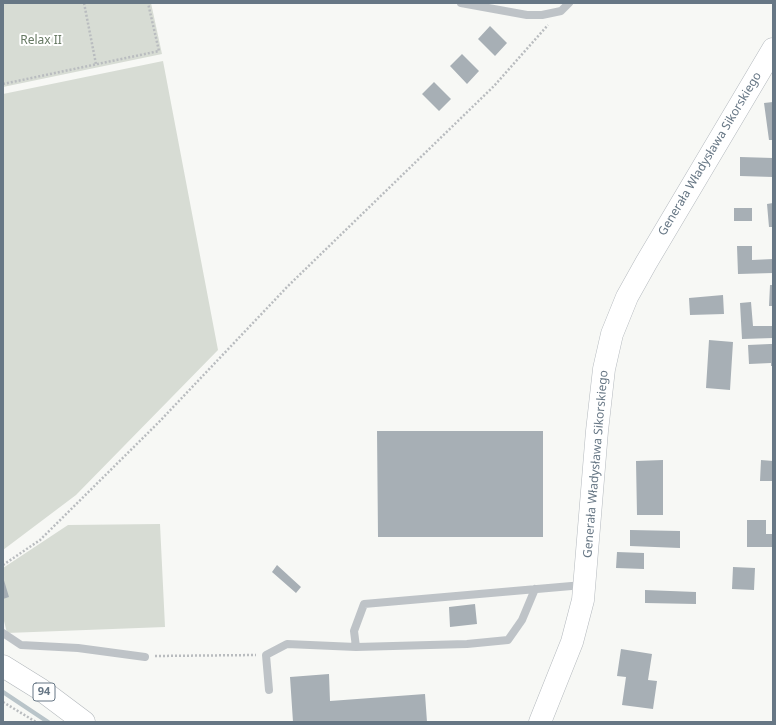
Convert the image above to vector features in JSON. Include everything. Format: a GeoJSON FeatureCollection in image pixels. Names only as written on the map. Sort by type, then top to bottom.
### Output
{"type":"FeatureCollection","features":[{"type":"Feature","properties":{"kind":"main road","name":"Generała Władysława Sikorskiego"},"geometry":{"type":"LineString","coordinates":[[540,722],[575,631],[583,600],[583,585],[602,385],[612,334],[627,297],[642,270],[773,49]]}},
{"type":"Feature","properties":{"kind":"main road","name":"94"},"geometry":{"type":"LineString","coordinates":[[3,666],[40,689],[84,722]]}},
{"type":"Feature","properties":{"kind":"lane"},"geometry":{"type":"LineString","coordinates":[[461,3],[527,15],[542,15],[561,11],[569,3]]}},
{"type":"Feature","properties":{"kind":"lane"},"geometry":{"type":"LineString","coordinates":[[356,647],[354,631],[364,604],[583,585]]}},
{"type":"Feature","properties":{"kind":"lane"},"geometry":{"type":"LineString","coordinates":[[269,690],[266,655],[287,644],[356,647],[467,644],[508,640],[522,620],[535,589]]}},
{"type":"Feature","properties":{"kind":"lane"},"geometry":{"type":"LineString","coordinates":[[3,633],[21,645],[78,648],[145,657]]}},
{"type":"Feature","properties":{"kind":"path"},"geometry":{"type":"LineString","coordinates":[[84,3],[96,64]]}},
{"type":"Feature","properties":{"kind":"path"},"geometry":{"type":"LineString","coordinates":[[3,84],[159,51],[148,3]]}},
{"type":"Feature","properties":{"kind":"path"},"geometry":{"type":"LineString","coordinates":[[3,565],[40,540],[160,422],[288,286],[494,86],[561,11]]}},
{"type":"Feature","properties":{"kind":"path"},"geometry":{"type":"LineString","coordinates":[[145,657],[266,655]]}},
{"type":"Feature","properties":{"kind":"path"},"geometry":{"type":"LineString","coordinates":[[3,702],[36,722]]}},
{"type":"Feature","properties":{"kind":"green space","name":"Relax II"},"geometry":{"type":"Polygon","coordinates":[[[3,3],[151,3],[162,54],[3,87],[3,3]]]}},
{"type":"Feature","properties":{"kind":"green space"},"geometry":{"type":"Polygon","coordinates":[[[163,61],[218,350],[76,495],[3,550],[3,94],[163,61]]]}},
{"type":"Feature","properties":{"kind":"green space"},"geometry":{"type":"Polygon","coordinates":[[[160,524],[165,627],[7,633],[3,617],[3,568],[68,525],[160,524]]]}},
{"type":"Feature","properties":{"kind":"building"},"geometry":{"type":"Polygon","coordinates":[[[490,26],[507,43],[495,56],[478,39],[490,26]]]}},
{"type":"Feature","properties":{"kind":"building"},"geometry":{"type":"Polygon","coordinates":[[[462,54],[479,71],[467,84],[450,66],[462,54]]]}},
{"type":"Feature","properties":{"kind":"building"},"geometry":{"type":"Polygon","coordinates":[[[434,82],[451,99],[439,111],[422,94],[434,82]]]}},
{"type":"Feature","properties":{"kind":"building"},"geometry":{"type":"Polygon","coordinates":[[[773,102],[773,140],[769,140],[764,103],[773,102]]]}},
{"type":"Feature","properties":{"kind":"building"},"geometry":{"type":"Polygon","coordinates":[[[740,157],[773,158],[773,177],[740,176],[740,157]]]}},
{"type":"Feature","properties":{"kind":"building"},"geometry":{"type":"Polygon","coordinates":[[[773,203],[773,227],[769,227],[767,204],[773,203]]]}},
{"type":"Feature","properties":{"kind":"building"},"geometry":{"type":"Polygon","coordinates":[[[734,208],[752,208],[752,221],[734,221],[734,208]]]}},
{"type":"Feature","properties":{"kind":"building"},"geometry":{"type":"Polygon","coordinates":[[[737,246],[752,246],[752,260],[773,259],[773,273],[738,274],[737,246]]]}},
{"type":"Feature","properties":{"kind":"building"},"geometry":{"type":"Polygon","coordinates":[[[770,285],[773,285],[773,306],[769,306],[770,285]]]}},
{"type":"Feature","properties":{"kind":"building"},"geometry":{"type":"Polygon","coordinates":[[[723,295],[724,314],[690,315],[689,298],[723,295]]]}},
{"type":"Feature","properties":{"kind":"building"},"geometry":{"type":"Polygon","coordinates":[[[751,302],[753,326],[773,326],[773,338],[742,339],[740,303],[751,302]]]}},
{"type":"Feature","properties":{"kind":"building"},"geometry":{"type":"Polygon","coordinates":[[[709,340],[733,342],[730,390],[706,388],[709,340]]]}},
{"type":"Feature","properties":{"kind":"building"},"geometry":{"type":"Polygon","coordinates":[[[773,344],[773,366],[771,366],[771,363],[749,364],[748,345],[773,344]]]}},
{"type":"Feature","properties":{"kind":"building"},"geometry":{"type":"Polygon","coordinates":[[[377,431],[543,431],[543,537],[378,537],[377,431]]]}},
{"type":"Feature","properties":{"kind":"building"},"geometry":{"type":"Polygon","coordinates":[[[663,460],[663,515],[637,515],[636,461],[663,460]]]}},
{"type":"Feature","properties":{"kind":"building"},"geometry":{"type":"Polygon","coordinates":[[[761,460],[773,461],[773,481],[760,481],[761,460]]]}},
{"type":"Feature","properties":{"kind":"building"},"geometry":{"type":"Polygon","coordinates":[[[747,520],[766,520],[766,534],[773,534],[773,547],[747,547],[747,520]]]}},
{"type":"Feature","properties":{"kind":"building"},"geometry":{"type":"Polygon","coordinates":[[[630,530],[680,531],[680,548],[630,546],[630,530]]]}},
{"type":"Feature","properties":{"kind":"building"},"geometry":{"type":"Polygon","coordinates":[[[617,552],[644,553],[644,569],[616,568],[617,552]]]}},
{"type":"Feature","properties":{"kind":"building"},"geometry":{"type":"Polygon","coordinates":[[[277,565],[301,587],[296,593],[272,572],[277,565]]]}},
{"type":"Feature","properties":{"kind":"building"},"geometry":{"type":"Polygon","coordinates":[[[733,567],[755,568],[754,590],[732,589],[733,567]]]}},
{"type":"Feature","properties":{"kind":"building"},"geometry":{"type":"Polygon","coordinates":[[[3,577],[9,597],[3,599],[3,577]]]}},
{"type":"Feature","properties":{"kind":"building"},"geometry":{"type":"Polygon","coordinates":[[[645,590],[696,592],[696,604],[645,603],[645,590]]]}},
{"type":"Feature","properties":{"kind":"building"},"geometry":{"type":"Polygon","coordinates":[[[475,604],[477,624],[450,627],[449,607],[475,604]]]}},
{"type":"Feature","properties":{"kind":"building"},"geometry":{"type":"Polygon","coordinates":[[[621,649],[652,654],[648,680],[657,681],[653,709],[622,705],[626,677],[617,676],[621,649]]]}},
{"type":"Feature","properties":{"kind":"building"},"geometry":{"type":"Polygon","coordinates":[[[329,674],[330,701],[425,694],[427,722],[293,722],[290,677],[329,674]]]}},
{"type":"Feature","properties":{"kind":"waterway"},"geometry":{"type":"LineString","coordinates":[[3,692],[48,722]]}}]}
